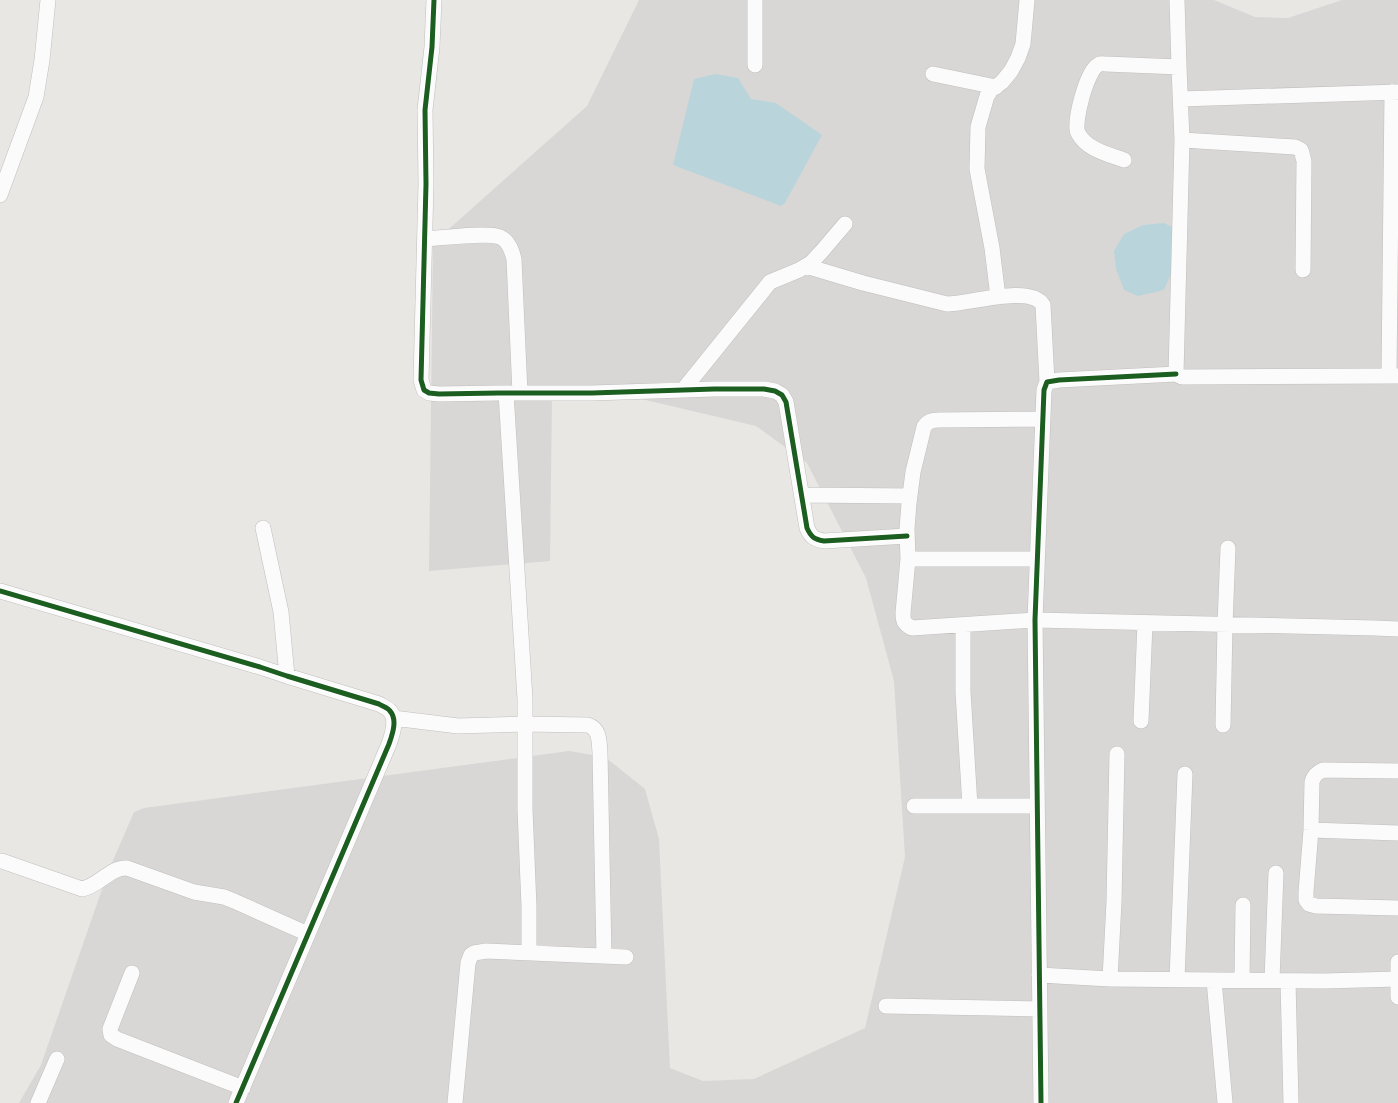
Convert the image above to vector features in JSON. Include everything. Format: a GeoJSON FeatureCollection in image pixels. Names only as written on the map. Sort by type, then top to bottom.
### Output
{"type":"FeatureCollection","features":[{"type":"Feature","properties":{"kind":"street"},"geometry":{"type":"LineString","coordinates":[[0,195],[36,97],[48,0]]}},
{"type":"Feature","properties":{"kind":"street"},"geometry":{"type":"LineString","coordinates":[[434,0],[432,47],[425,110],[422,380],[424,390],[429,393],[439,394],[764,389],[775,391],[782,395],[786,402],[810,536],[815,540],[907,536]]}},
{"type":"Feature","properties":{"kind":"street"},"geometry":{"type":"LineString","coordinates":[[755,0],[755,65]]}},
{"type":"Feature","properties":{"kind":"street"},"geometry":{"type":"LineString","coordinates":[[998,297],[992,248],[977,169],[978,128],[987,96],[1011,72],[1018,58],[1023,44],[1027,0]]}},
{"type":"Feature","properties":{"kind":"street"},"geometry":{"type":"LineString","coordinates":[[1176,374],[1182,140],[1177,0]]}},
{"type":"Feature","properties":{"kind":"street"},"geometry":{"type":"LineString","coordinates":[[1124,160],[1092,148],[1083,140],[1076,127],[1087,82],[1094,69],[1098,65],[1106,64],[1179,67]]}},
{"type":"Feature","properties":{"kind":"street"},"geometry":{"type":"LineString","coordinates":[[933,74],[996,87]]}},
{"type":"Feature","properties":{"kind":"street"},"geometry":{"type":"LineString","coordinates":[[1047,382],[1176,374],[1182,377],[1393,376],[1395,92],[1181,99]]}},
{"type":"Feature","properties":{"kind":"street"},"geometry":{"type":"LineString","coordinates":[[1182,140],[1295,147],[1301,150],[1304,162],[1303,270]]}},
{"type":"Feature","properties":{"kind":"street"},"geometry":{"type":"LineString","coordinates":[[683,390],[770,282],[811,263],[845,224]]}},
{"type":"Feature","properties":{"kind":"street"},"geometry":{"type":"LineString","coordinates":[[424,239],[490,235],[501,237],[508,243],[514,259],[513,393],[525,699],[525,809],[529,953]]}},
{"type":"Feature","properties":{"kind":"street"},"geometry":{"type":"LineString","coordinates":[[806,266],[863,283],[947,304],[1017,295],[1036,298],[1043,305],[1047,382],[1044,390],[1035,620],[1041,1103]]}},
{"type":"Feature","properties":{"kind":"street"},"geometry":{"type":"LineString","coordinates":[[1043,419],[939,420],[927,423],[924,428],[913,472],[907,536],[908,559],[902,613],[903,621],[912,628],[1035,620],[1398,629]]}},
{"type":"Feature","properties":{"kind":"street"},"geometry":{"type":"LineString","coordinates":[[803,494],[910,496]]}},
{"type":"Feature","properties":{"kind":"street"},"geometry":{"type":"LineString","coordinates":[[264,528],[281,612],[287,676]]}},
{"type":"Feature","properties":{"kind":"street"},"geometry":{"type":"LineString","coordinates":[[1223,725],[1224,625],[1228,548]]}},
{"type":"Feature","properties":{"kind":"street"},"geometry":{"type":"LineString","coordinates":[[908,559],[1037,559]]}},
{"type":"Feature","properties":{"kind":"street"},"geometry":{"type":"LineString","coordinates":[[0,592],[260,667],[379,704],[390,711],[394,728],[389,744],[236,1103]]}},
{"type":"Feature","properties":{"kind":"street"},"geometry":{"type":"LineString","coordinates":[[1142,721],[1145,623]]}},
{"type":"Feature","properties":{"kind":"street"},"geometry":{"type":"LineString","coordinates":[[963,625],[964,692],[970,806]]}},
{"type":"Feature","properties":{"kind":"street"},"geometry":{"type":"LineString","coordinates":[[393,718],[458,726],[525,724],[588,725],[594,727],[597,732],[600,753],[604,956]]}},
{"type":"Feature","properties":{"kind":"street"},"geometry":{"type":"LineString","coordinates":[[1110,979],[1114,902],[1117,754]]}},
{"type":"Feature","properties":{"kind":"street"},"geometry":{"type":"LineString","coordinates":[[1398,771],[1323,770],[1317,772],[1312,782],[1312,830],[1306,892],[1306,900],[1309,904],[1316,906],[1398,908]]}},
{"type":"Feature","properties":{"kind":"street"},"geometry":{"type":"LineString","coordinates":[[1177,979],[1185,774]]}},
{"type":"Feature","properties":{"kind":"street"},"geometry":{"type":"LineString","coordinates":[[914,806],[1037,806]]}},
{"type":"Feature","properties":{"kind":"street"},"geometry":{"type":"LineString","coordinates":[[1312,830],[1398,833]]}},
{"type":"Feature","properties":{"kind":"street"},"geometry":{"type":"LineString","coordinates":[[2,861],[82,889],[95,885],[116,870],[126,868],[194,892],[224,897],[308,934]]}},
{"type":"Feature","properties":{"kind":"street"},"geometry":{"type":"LineString","coordinates":[[1272,980],[1276,873]]}},
{"type":"Feature","properties":{"kind":"street"},"geometry":{"type":"LineString","coordinates":[[1242,980],[1243,905]]}},
{"type":"Feature","properties":{"kind":"street"},"geometry":{"type":"LineString","coordinates":[[455,1103],[468,963],[471,955],[486,951],[626,957]]}},
{"type":"Feature","properties":{"kind":"street"},"geometry":{"type":"LineString","coordinates":[[1398,962],[1398,997]]}},
{"type":"Feature","properties":{"kind":"street"},"geometry":{"type":"LineString","coordinates":[[132,973],[110,1029],[111,1035],[243,1088]]}},
{"type":"Feature","properties":{"kind":"street"},"geometry":{"type":"LineString","coordinates":[[1039,975],[1110,979],[1288,981],[1398,979]]}},
{"type":"Feature","properties":{"kind":"street"},"geometry":{"type":"LineString","coordinates":[[1214,980],[1225,1103]]}},
{"type":"Feature","properties":{"kind":"street"},"geometry":{"type":"LineString","coordinates":[[1288,981],[1291,1103]]}},
{"type":"Feature","properties":{"kind":"street"},"geometry":{"type":"LineString","coordinates":[[886,1006],[1040,1009]]}},
{"type":"Feature","properties":{"kind":"street"},"geometry":{"type":"LineString","coordinates":[[38,1103],[58,1059]]}},
{"type":"Feature","properties":{"kind":"shaded area"},"geometry":{"type":"Polygon","coordinates":[[[639,0],[1214,0],[1255,17],[1288,18],[1342,0],[1398,0],[1398,1103],[19,1103],[41,1065],[108,872],[134,812],[144,808],[569,751],[605,757],[645,789],[659,839],[670,1068],[703,1081],[754,1079],[865,1028],[905,857],[894,681],[866,578],[807,463],[756,426],[582,385],[552,397],[550,561],[429,571],[433,243],[587,106],[639,0]]]}},
{"type":"Feature","properties":{"kind":"water"},"geometry":{"type":"Polygon","coordinates":[[[715,74],[738,78],[751,99],[776,103],[822,135],[785,203],[781,206],[673,165],[694,79],[715,74]]]}},
{"type":"Feature","properties":{"kind":"water"},"geometry":{"type":"Polygon","coordinates":[[[1164,223],[1176,229],[1177,259],[1164,290],[1138,296],[1124,290],[1116,269],[1114,251],[1124,234],[1143,225],[1164,223]]]}},
{"type":"Feature","properties":{"kind":"cycle path"},"geometry":{"type":"LineString","coordinates":[[434,0],[432,47],[425,110],[426,184],[421,380],[424,390],[429,393],[439,394],[592,393],[714,389],[764,389],[775,391],[782,395],[786,402],[807,528],[812,536],[824,541],[907,536]]}},
{"type":"Feature","properties":{"kind":"cycle path"},"geometry":{"type":"LineString","coordinates":[[1041,1103],[1035,620],[1044,390],[1047,382],[1059,380],[1176,374]]}},
{"type":"Feature","properties":{"kind":"cycle path"},"geometry":{"type":"LineString","coordinates":[[0,591],[379,704],[388,709],[394,719],[394,728],[389,744],[236,1103]]}}]}
